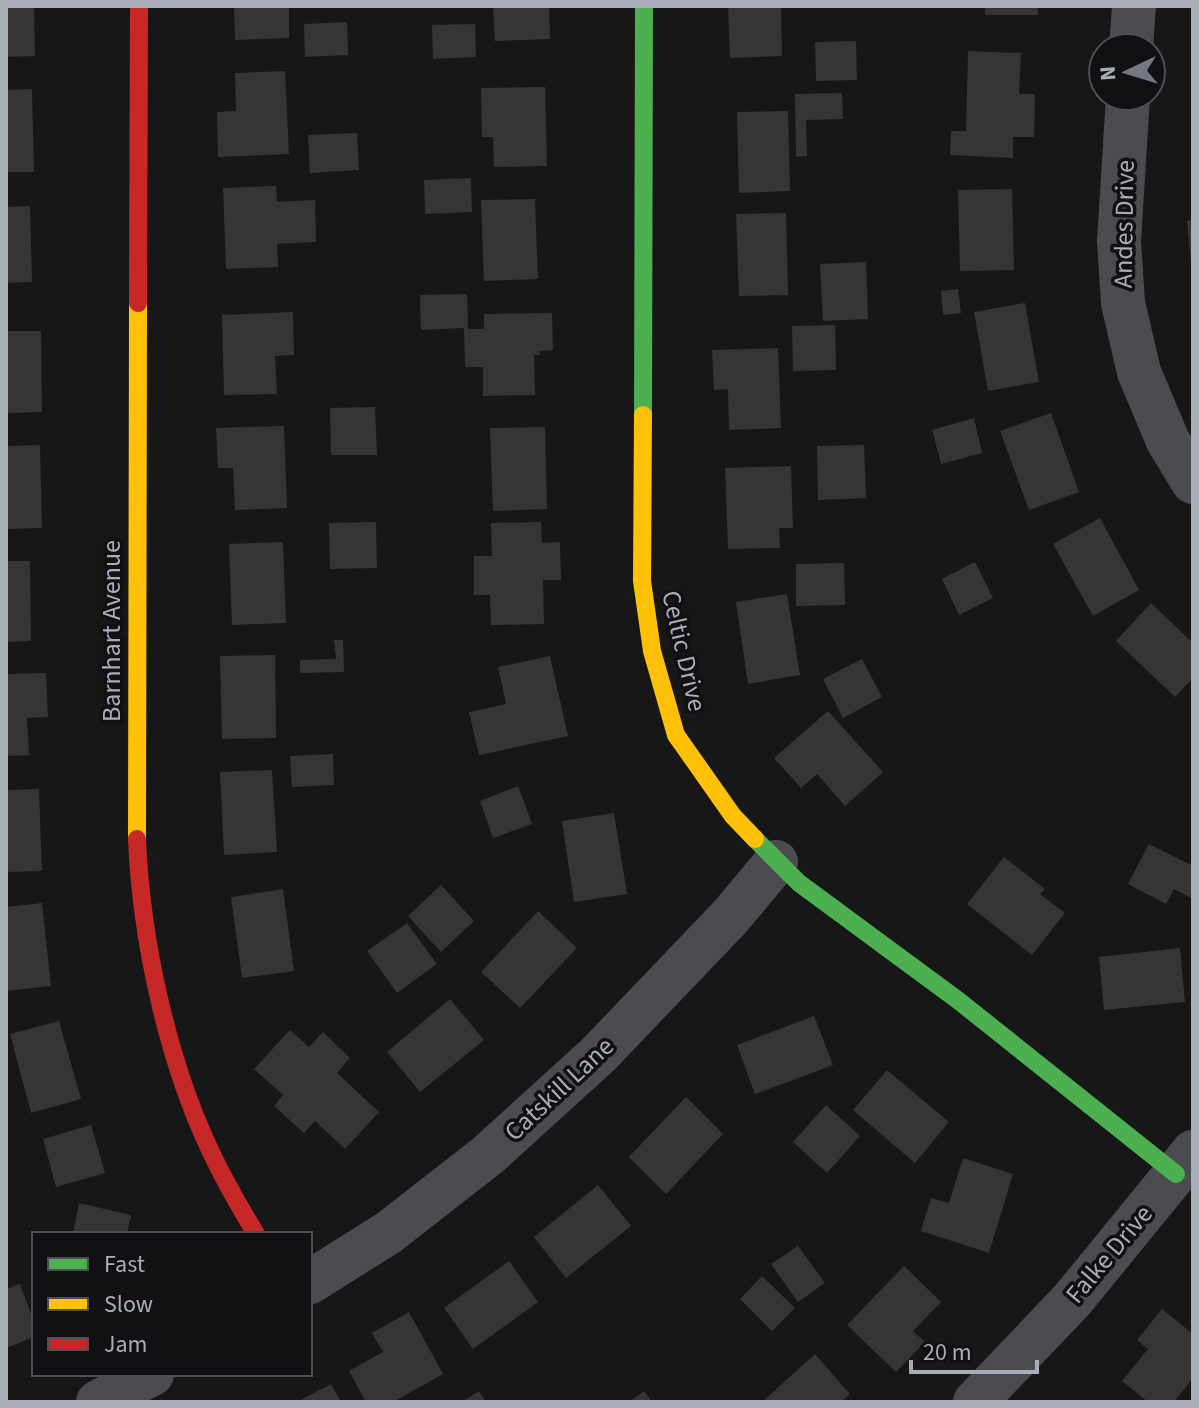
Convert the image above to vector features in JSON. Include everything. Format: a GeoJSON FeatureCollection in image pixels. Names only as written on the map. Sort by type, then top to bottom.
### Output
{"type":"FeatureCollection","features":[{"type":"Feature","properties":{"kind":"street","name":"Barnhart Avenue"},"geometry":{"type":"LineString","coordinates":[[139,6],[139,872],[154,977],[182,1078],[210,1150],[255,1232]]}},
{"type":"Feature","properties":{"kind":"street","name":"Celtic Drive"},"geometry":{"type":"LineString","coordinates":[[644,6],[642,581],[652,651],[676,735],[733,816],[799,883],[1184,1163]]}},
{"type":"Feature","properties":{"kind":"street"},"geometry":{"type":"LineString","coordinates":[[1132,32],[1134,6]]}},
{"type":"Feature","properties":{"kind":"street","name":"Andes Drive"},"geometry":{"type":"LineString","coordinates":[[1127,112],[1119,241],[1123,303],[1139,372],[1168,441],[1193,482]]}},
{"type":"Feature","properties":{"kind":"street","name":"Catskill Lane"},"geometry":{"type":"LineString","coordinates":[[312,1281],[388,1233],[488,1155],[598,1055],[730,917],[776,862]]}},
{"type":"Feature","properties":{"kind":"street","name":"Falke Drive"},"geometry":{"type":"LineString","coordinates":[[975,1402],[1073,1299],[1184,1163]]}},
{"type":"Feature","properties":{"kind":"street"},"geometry":{"type":"LineString","coordinates":[[98,1402],[148,1376]]}},
{"type":"Feature","properties":{"kind":"building"},"geometry":{"type":"Polygon","coordinates":[[[6,6],[34,6],[35,56],[6,57],[6,6]]]}},
{"type":"Feature","properties":{"kind":"building"},"geometry":{"type":"Polygon","coordinates":[[[234,6],[289,6],[289,38],[235,40],[234,6]]]}},
{"type":"Feature","properties":{"kind":"building"},"geometry":{"type":"Polygon","coordinates":[[[493,6],[549,6],[550,39],[495,41],[493,6]]]}},
{"type":"Feature","properties":{"kind":"building"},"geometry":{"type":"Polygon","coordinates":[[[728,6],[781,6],[782,56],[730,58],[728,6]]]}},
{"type":"Feature","properties":{"kind":"building"},"geometry":{"type":"Polygon","coordinates":[[[985,6],[1038,6],[1038,15],[985,15],[985,6]]]}},
{"type":"Feature","properties":{"kind":"building"},"geometry":{"type":"Polygon","coordinates":[[[347,22],[348,55],[305,57],[304,24],[347,22]]]}},
{"type":"Feature","properties":{"kind":"building"},"geometry":{"type":"Polygon","coordinates":[[[475,24],[476,57],[433,59],[432,25],[475,24]]]}},
{"type":"Feature","properties":{"kind":"building"},"geometry":{"type":"Polygon","coordinates":[[[856,41],[857,80],[816,81],[815,42],[856,41]]]}},
{"type":"Feature","properties":{"kind":"building"},"geometry":{"type":"Polygon","coordinates":[[[968,51],[1021,53],[1019,94],[1035,94],[1034,137],[1013,137],[1013,158],[950,155],[951,131],[966,131],[968,51]]]}},
{"type":"Feature","properties":{"kind":"building"},"geometry":{"type":"Polygon","coordinates":[[[285,71],[289,154],[218,157],[217,112],[236,111],[235,73],[285,71]]]}},
{"type":"Feature","properties":{"kind":"building"},"geometry":{"type":"Polygon","coordinates":[[[545,87],[547,166],[494,167],[493,137],[482,137],[481,88],[545,87]]]}},
{"type":"Feature","properties":{"kind":"building"},"geometry":{"type":"Polygon","coordinates":[[[32,89],[34,172],[6,172],[6,90],[32,89]]]}},
{"type":"Feature","properties":{"kind":"building"},"geometry":{"type":"Polygon","coordinates":[[[842,93],[843,119],[806,120],[807,156],[796,157],[795,94],[842,93]]]}},
{"type":"Feature","properties":{"kind":"building"},"geometry":{"type":"Polygon","coordinates":[[[788,111],[790,191],[739,193],[737,112],[788,111]]]}},
{"type":"Feature","properties":{"kind":"building"},"geometry":{"type":"Polygon","coordinates":[[[357,133],[359,170],[310,173],[308,135],[357,133]]]}},
{"type":"Feature","properties":{"kind":"building"},"geometry":{"type":"Polygon","coordinates":[[[471,178],[472,212],[425,214],[424,180],[471,178]]]}},
{"type":"Feature","properties":{"kind":"building"},"geometry":{"type":"Polygon","coordinates":[[[276,186],[277,202],[315,200],[316,242],[277,244],[278,267],[226,269],[223,188],[276,186]]]}},
{"type":"Feature","properties":{"kind":"building"},"geometry":{"type":"Polygon","coordinates":[[[1012,189],[1014,270],[960,271],[958,190],[1012,189]]]}},
{"type":"Feature","properties":{"kind":"building"},"geometry":{"type":"Polygon","coordinates":[[[535,199],[538,279],[484,281],[481,200],[535,199]]]}},
{"type":"Feature","properties":{"kind":"building"},"geometry":{"type":"Polygon","coordinates":[[[30,206],[32,282],[6,283],[6,207],[30,206]]]}},
{"type":"Feature","properties":{"kind":"building"},"geometry":{"type":"Polygon","coordinates":[[[786,213],[788,295],[739,296],[736,214],[786,213]]]}},
{"type":"Feature","properties":{"kind":"building"},"geometry":{"type":"Polygon","coordinates":[[[1193,220],[1193,262],[1191,262],[1187,221],[1193,220]]]}},
{"type":"Feature","properties":{"kind":"building"},"geometry":{"type":"Polygon","coordinates":[[[866,262],[868,319],[823,321],[820,264],[866,262]]]}},
{"type":"Feature","properties":{"kind":"building"},"geometry":{"type":"Polygon","coordinates":[[[958,289],[961,313],[943,315],[941,291],[958,289]]]}},
{"type":"Feature","properties":{"kind":"building"},"geometry":{"type":"Polygon","coordinates":[[[467,294],[468,329],[484,329],[484,314],[552,313],[553,350],[539,351],[540,355],[534,355],[535,395],[483,396],[483,367],[465,367],[464,328],[421,330],[420,295],[467,294]]]}},
{"type":"Feature","properties":{"kind":"building"},"geometry":{"type":"Polygon","coordinates":[[[1025,303],[1039,382],[988,391],[974,312],[1025,303]]]}},
{"type":"Feature","properties":{"kind":"building"},"geometry":{"type":"Polygon","coordinates":[[[293,312],[294,355],[275,356],[277,394],[224,395],[222,315],[293,312]]]}},
{"type":"Feature","properties":{"kind":"building"},"geometry":{"type":"Polygon","coordinates":[[[835,325],[836,370],[793,371],[792,326],[835,325]]]}},
{"type":"Feature","properties":{"kind":"building"},"geometry":{"type":"Polygon","coordinates":[[[6,331],[41,331],[42,412],[6,413],[6,331]]]}},
{"type":"Feature","properties":{"kind":"building"},"geometry":{"type":"Polygon","coordinates":[[[778,348],[781,428],[729,430],[728,389],[714,390],[712,350],[778,348]]]}},
{"type":"Feature","properties":{"kind":"building"},"geometry":{"type":"Polygon","coordinates":[[[375,407],[377,455],[331,455],[330,408],[375,407]]]}},
{"type":"Feature","properties":{"kind":"building"},"geometry":{"type":"Polygon","coordinates":[[[1051,413],[1079,492],[1029,510],[1000,431],[1051,413]]]}},
{"type":"Feature","properties":{"kind":"building"},"geometry":{"type":"Polygon","coordinates":[[[974,418],[982,453],[941,464],[932,430],[974,418]]]}},
{"type":"Feature","properties":{"kind":"building"},"geometry":{"type":"Polygon","coordinates":[[[284,426],[287,508],[235,510],[233,468],[218,468],[216,428],[284,426]]]}},
{"type":"Feature","properties":{"kind":"building"},"geometry":{"type":"Polygon","coordinates":[[[545,427],[547,509],[493,511],[490,428],[545,427]]]}},
{"type":"Feature","properties":{"kind":"building"},"geometry":{"type":"Polygon","coordinates":[[[40,445],[42,528],[6,529],[6,446],[40,445]]]}},
{"type":"Feature","properties":{"kind":"building"},"geometry":{"type":"Polygon","coordinates":[[[864,445],[866,498],[818,500],[817,446],[864,445]]]}},
{"type":"Feature","properties":{"kind":"building"},"geometry":{"type":"Polygon","coordinates":[[[791,466],[793,528],[779,528],[780,548],[728,549],[725,468],[791,466]]]}},
{"type":"Feature","properties":{"kind":"building"},"geometry":{"type":"Polygon","coordinates":[[[1100,518],[1139,590],[1093,616],[1053,544],[1100,518]]]}},
{"type":"Feature","properties":{"kind":"building"},"geometry":{"type":"Polygon","coordinates":[[[376,522],[377,568],[330,569],[329,523],[376,522]]]}},
{"type":"Feature","properties":{"kind":"building"},"geometry":{"type":"Polygon","coordinates":[[[541,522],[542,543],[560,542],[561,580],[543,580],[544,624],[491,625],[490,595],[474,595],[474,556],[492,556],[491,523],[541,522]]]}},
{"type":"Feature","properties":{"kind":"building"},"geometry":{"type":"Polygon","coordinates":[[[283,542],[286,623],[232,625],[229,544],[283,542]]]}},
{"type":"Feature","properties":{"kind":"building"},"geometry":{"type":"Polygon","coordinates":[[[6,561],[30,561],[31,641],[6,642],[6,561]]]}},
{"type":"Feature","properties":{"kind":"building"},"geometry":{"type":"Polygon","coordinates":[[[975,562],[993,598],[959,615],[942,579],[975,562]]]}},
{"type":"Feature","properties":{"kind":"building"},"geometry":{"type":"Polygon","coordinates":[[[844,563],[845,605],[796,606],[796,564],[844,563]]]}},
{"type":"Feature","properties":{"kind":"building"},"geometry":{"type":"Polygon","coordinates":[[[787,594],[800,675],[748,684],[736,602],[787,594]]]}},
{"type":"Feature","properties":{"kind":"building"},"geometry":{"type":"Polygon","coordinates":[[[1151,603],[1193,643],[1193,678],[1175,697],[1116,641],[1151,603]]]}},
{"type":"Feature","properties":{"kind":"building"},"geometry":{"type":"Polygon","coordinates":[[[334,640],[343,640],[344,672],[300,673],[300,660],[336,659],[334,640]]]}},
{"type":"Feature","properties":{"kind":"building"},"geometry":{"type":"Polygon","coordinates":[[[275,655],[276,738],[222,739],[220,656],[275,655]]]}},
{"type":"Feature","properties":{"kind":"building"},"geometry":{"type":"Polygon","coordinates":[[[550,656],[568,736],[479,755],[469,712],[506,704],[498,667],[550,656]]]}},
{"type":"Feature","properties":{"kind":"building"},"geometry":{"type":"Polygon","coordinates":[[[862,659],[882,697],[843,718],[823,679],[862,659]]]}},
{"type":"Feature","properties":{"kind":"building"},"geometry":{"type":"Polygon","coordinates":[[[46,673],[48,717],[27,718],[29,755],[6,756],[6,674],[46,673]]]}},
{"type":"Feature","properties":{"kind":"building"},"geometry":{"type":"Polygon","coordinates":[[[828,711],[883,772],[845,806],[817,774],[801,788],[774,758],[828,711]]]}},
{"type":"Feature","properties":{"kind":"building"},"geometry":{"type":"Polygon","coordinates":[[[333,754],[334,785],[292,787],[290,756],[333,754]]]}},
{"type":"Feature","properties":{"kind":"building"},"geometry":{"type":"Polygon","coordinates":[[[272,770],[277,852],[224,855],[220,772],[272,770]]]}},
{"type":"Feature","properties":{"kind":"building"},"geometry":{"type":"Polygon","coordinates":[[[518,786],[532,824],[493,838],[480,801],[518,786]]]}},
{"type":"Feature","properties":{"kind":"building"},"geometry":{"type":"Polygon","coordinates":[[[39,789],[42,871],[6,872],[6,790],[39,789]]]}},
{"type":"Feature","properties":{"kind":"building"},"geometry":{"type":"Polygon","coordinates":[[[614,813],[627,894],[574,902],[562,821],[614,813]]]}},
{"type":"Feature","properties":{"kind":"building"},"geometry":{"type":"Polygon","coordinates":[[[1149,844],[1193,866],[1193,899],[1174,889],[1166,904],[1128,884],[1149,844]]]}},
{"type":"Feature","properties":{"kind":"building"},"geometry":{"type":"Polygon","coordinates":[[[1004,857],[1045,889],[1040,894],[1065,913],[1032,955],[967,904],[1004,857]]]}},
{"type":"Feature","properties":{"kind":"building"},"geometry":{"type":"Polygon","coordinates":[[[441,885],[474,921],[441,952],[408,916],[441,885]]]}},
{"type":"Feature","properties":{"kind":"building"},"geometry":{"type":"Polygon","coordinates":[[[283,889],[294,971],[242,978],[231,897],[283,889]]]}},
{"type":"Feature","properties":{"kind":"building"},"geometry":{"type":"Polygon","coordinates":[[[42,903],[51,986],[6,991],[6,907],[42,903]]]}},
{"type":"Feature","properties":{"kind":"building"},"geometry":{"type":"Polygon","coordinates":[[[538,911],[577,948],[520,1008],[481,972],[538,911]]]}},
{"type":"Feature","properties":{"kind":"building"},"geometry":{"type":"Polygon","coordinates":[[[407,923],[437,964],[397,993],[367,951],[407,923]]]}},
{"type":"Feature","properties":{"kind":"building"},"geometry":{"type":"Polygon","coordinates":[[[1180,948],[1185,1002],[1104,1010],[1099,957],[1180,948]]]}},
{"type":"Feature","properties":{"kind":"building"},"geometry":{"type":"Polygon","coordinates":[[[450,999],[484,1040],[420,1092],[387,1052],[450,999]]]}},
{"type":"Feature","properties":{"kind":"building"},"geometry":{"type":"Polygon","coordinates":[[[814,1016],[833,1065],[755,1094],[737,1045],[814,1016]]]}},
{"type":"Feature","properties":{"kind":"building"},"geometry":{"type":"Polygon","coordinates":[[[59,1021],[81,1099],[31,1113],[10,1034],[59,1021]]]}},
{"type":"Feature","properties":{"kind":"building"},"geometry":{"type":"Polygon","coordinates":[[[290,1030],[309,1047],[323,1032],[350,1058],[337,1073],[379,1112],[345,1149],[315,1121],[304,1133],[274,1106],[283,1095],[254,1069],[290,1030]]]}},
{"type":"Feature","properties":{"kind":"building"},"geometry":{"type":"Polygon","coordinates":[[[887,1070],[949,1122],[915,1163],[853,1110],[887,1070]]]}},
{"type":"Feature","properties":{"kind":"building"},"geometry":{"type":"Polygon","coordinates":[[[686,1097],[723,1134],[666,1194],[629,1157],[686,1097]]]}},
{"type":"Feature","properties":{"kind":"building"},"geometry":{"type":"Polygon","coordinates":[[[826,1105],[860,1136],[827,1173],[793,1142],[826,1105]]]}},
{"type":"Feature","properties":{"kind":"building"},"geometry":{"type":"Polygon","coordinates":[[[91,1125],[105,1173],[56,1187],[43,1139],[91,1125]]]}},
{"type":"Feature","properties":{"kind":"building"},"geometry":{"type":"Polygon","coordinates":[[[963,1158],[1013,1174],[989,1253],[921,1231],[931,1198],[949,1203],[963,1158]]]}},
{"type":"Feature","properties":{"kind":"building"},"geometry":{"type":"Polygon","coordinates":[[[598,1185],[631,1226],[566,1278],[534,1237],[598,1185]]]}},
{"type":"Feature","properties":{"kind":"building"},"geometry":{"type":"Polygon","coordinates":[[[79,1203],[131,1215],[127,1232],[73,1232],[79,1203]]]}},
{"type":"Feature","properties":{"kind":"building"},"geometry":{"type":"Polygon","coordinates":[[[798,1246],[825,1283],[798,1302],[771,1264],[798,1246]]]}},
{"type":"Feature","properties":{"kind":"building"},"geometry":{"type":"Polygon","coordinates":[[[509,1261],[538,1302],[473,1349],[444,1308],[509,1261]]]}},
{"type":"Feature","properties":{"kind":"building"},"geometry":{"type":"Polygon","coordinates":[[[904,1266],[941,1302],[913,1331],[925,1342],[896,1372],[847,1325],[904,1266]]]}},
{"type":"Feature","properties":{"kind":"building"},"geometry":{"type":"Polygon","coordinates":[[[762,1276],[795,1308],[772,1331],[740,1299],[762,1276]]]}},
{"type":"Feature","properties":{"kind":"building"},"geometry":{"type":"Polygon","coordinates":[[[20,1284],[32,1317],[32,1338],[6,1348],[6,1289],[20,1284]]]}},
{"type":"Feature","properties":{"kind":"building"},"geometry":{"type":"Polygon","coordinates":[[[1162,1309],[1193,1334],[1193,1378],[1174,1402],[1148,1402],[1122,1381],[1148,1349],[1137,1340],[1162,1309]]]}},
{"type":"Feature","properties":{"kind":"building"},"geometry":{"type":"Polygon","coordinates":[[[409,1312],[443,1374],[393,1402],[366,1402],[349,1371],[383,1352],[372,1333],[409,1312]]]}},
{"type":"Feature","properties":{"kind":"building"},"geometry":{"type":"Polygon","coordinates":[[[815,1354],[850,1394],[841,1402],[762,1402],[815,1354]]]}},
{"type":"Feature","properties":{"kind":"building"},"geometry":{"type":"Polygon","coordinates":[[[331,1384],[341,1402],[297,1402],[331,1384]]]}},
{"type":"Feature","properties":{"kind":"building"},"geometry":{"type":"Polygon","coordinates":[[[479,1391],[486,1402],[462,1402],[479,1391]]]}},
{"type":"Feature","properties":{"kind":"building"},"geometry":{"type":"Polygon","coordinates":[[[644,1391],[652,1402],[629,1402],[644,1391]]]}},
{"type":"Feature","properties":{"kind":"traffic: fast"},"geometry":{"type":"LineString","coordinates":[[643,415],[644,6]]}},
{"type":"Feature","properties":{"kind":"traffic: fast"},"geometry":{"type":"LineString","coordinates":[[755,839],[799,883],[959,1001],[1176,1174]]}},
{"type":"Feature","properties":{"kind":"traffic: slow"},"geometry":{"type":"LineString","coordinates":[[137,839],[138,303]]}},
{"type":"Feature","properties":{"kind":"traffic: slow"},"geometry":{"type":"LineString","coordinates":[[643,415],[642,581],[652,651],[676,735],[733,816],[755,839]]}},
{"type":"Feature","properties":{"kind":"traffic: jam"},"geometry":{"type":"LineString","coordinates":[[138,303],[139,6]]}},
{"type":"Feature","properties":{"kind":"traffic: jam"},"geometry":{"type":"LineString","coordinates":[[137,839],[150,957],[169,1037],[209,1148],[255,1232]]}}]}
